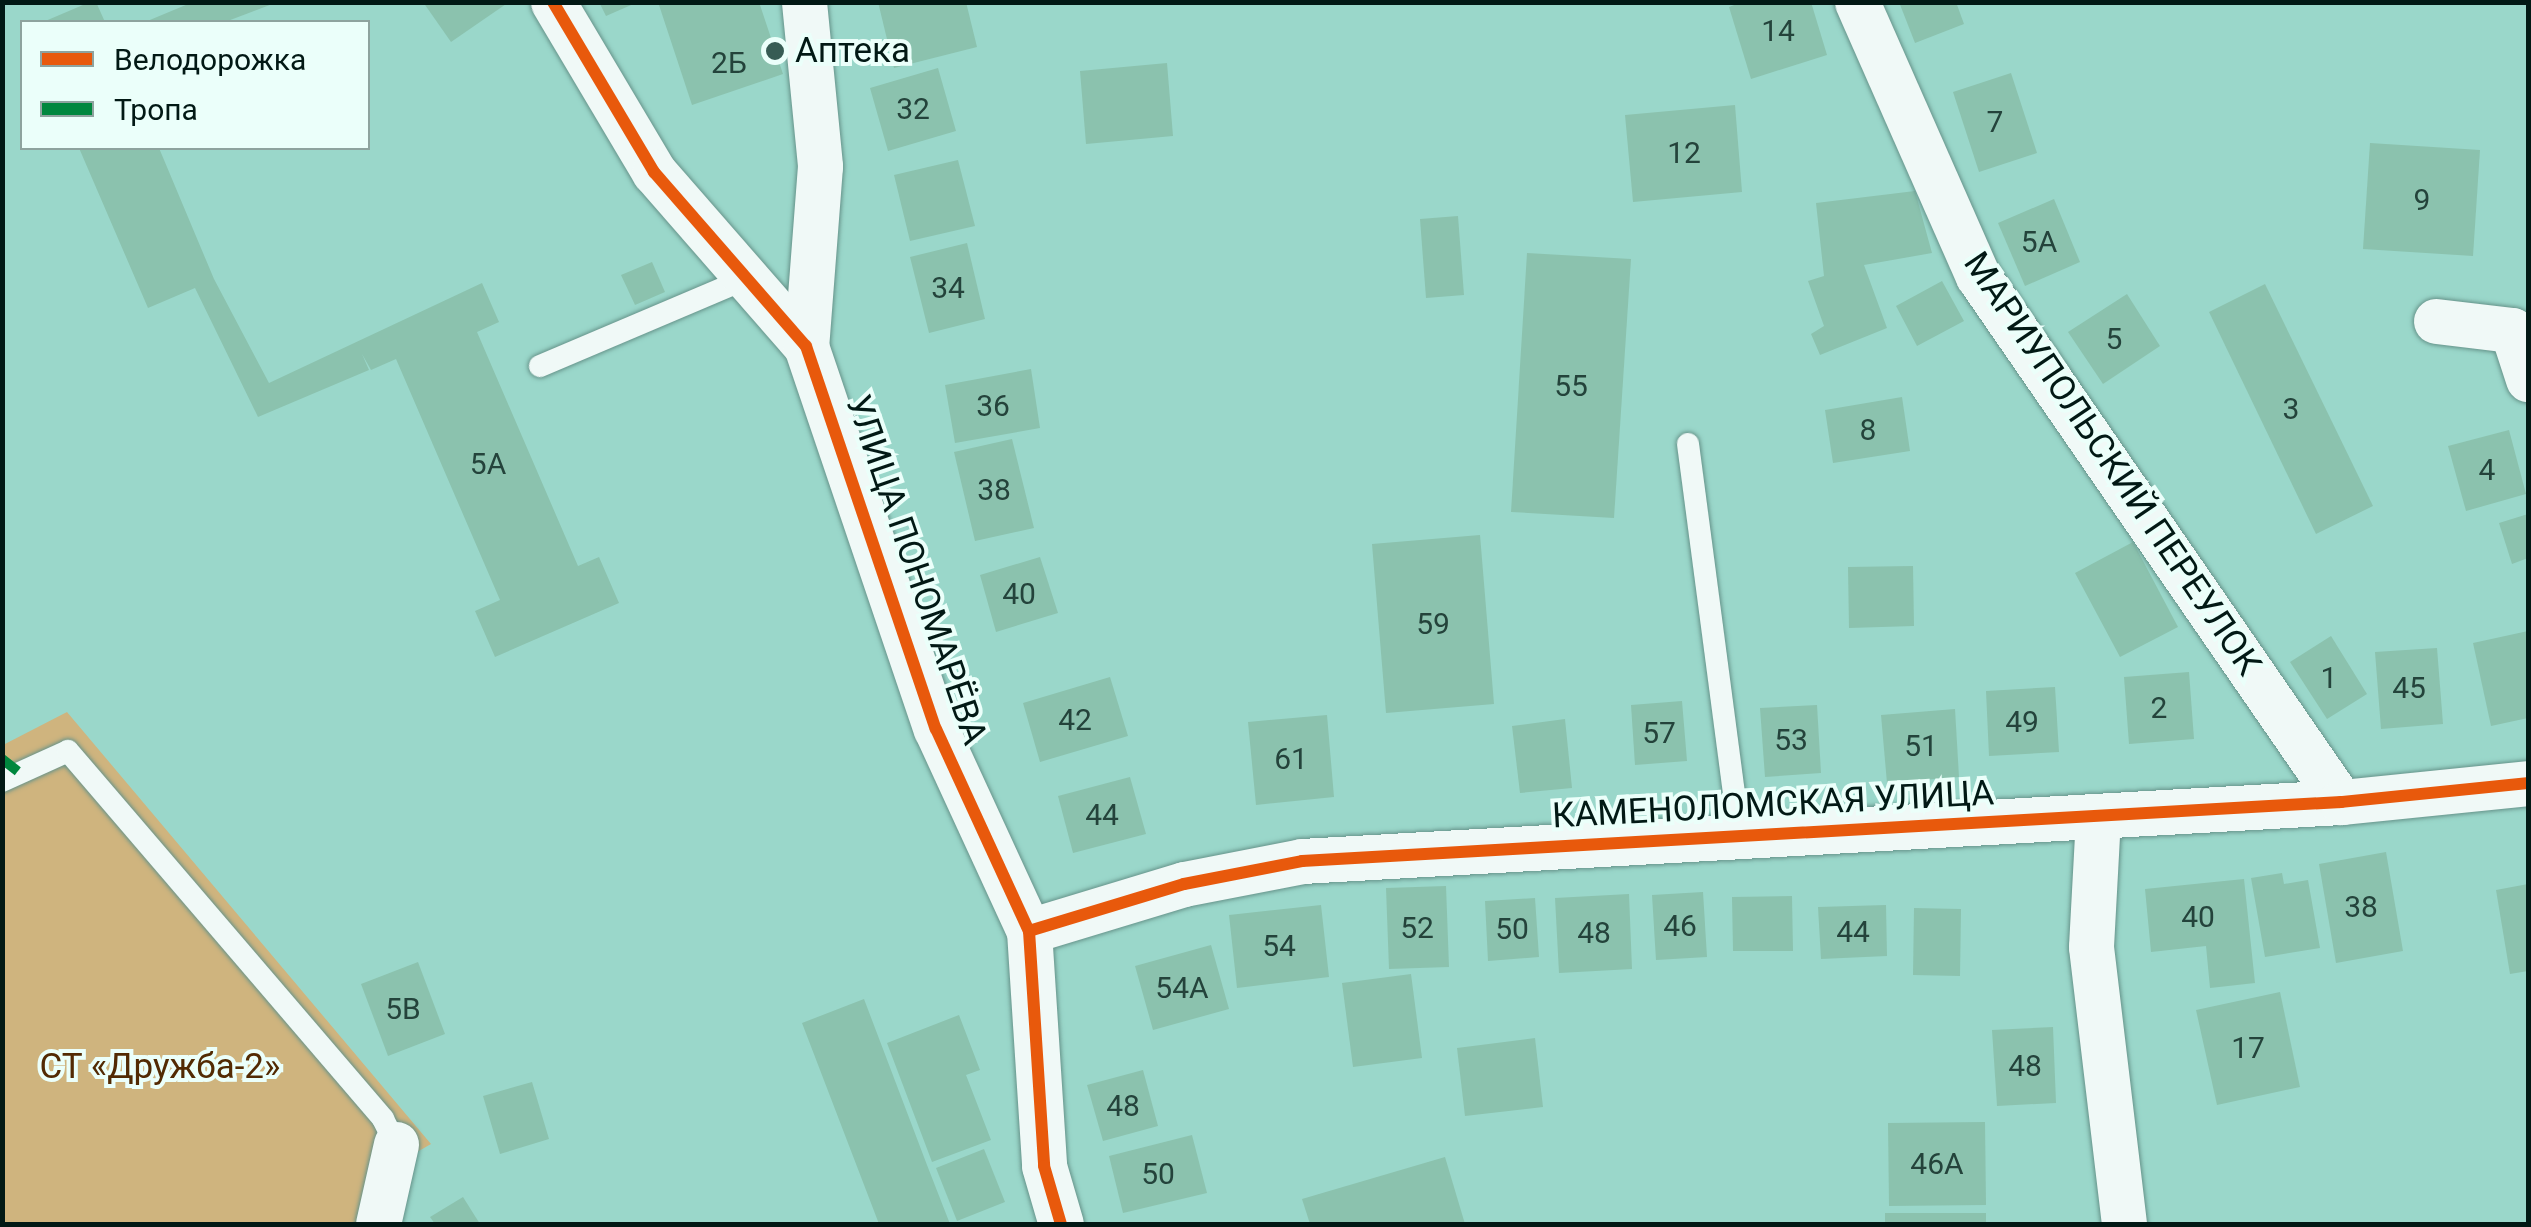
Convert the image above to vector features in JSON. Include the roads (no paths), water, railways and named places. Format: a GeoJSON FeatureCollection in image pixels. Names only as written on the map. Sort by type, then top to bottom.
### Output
{"type":"FeatureCollection","features":[{"type":"Feature","properties":{"kind":"street","name":"УЛИЦА ПОНОМАРЁВА"},"geometry":{"type":"LineString","coordinates":[[553,2],[654,172],[806,346],[936,728],[1029,931],[1044,1166],[1061,1224]]}},
{"type":"Feature","properties":{"kind":"street"},"geometry":{"type":"LineString","coordinates":[[804,2],[820,166],[806,346]]}},
{"type":"Feature","properties":{"kind":"street","name":"МАРИУПОЛЬСКИЙ ПЕРЕУЛОК"},"geometry":{"type":"LineString","coordinates":[[1857,2],[1978,276],[2341,802]]}},
{"type":"Feature","properties":{"kind":"street"},"geometry":{"type":"LineString","coordinates":[[2436,321],[2512,330],[2528,379]]}},
{"type":"Feature","properties":{"kind":"street","name":"КАМЕНОЛОМСКАЯ УЛИЦА"},"geometry":{"type":"LineString","coordinates":[[1029,931],[1184,884],[1302,862],[2341,802],[2528,783]]}},
{"type":"Feature","properties":{"kind":"street"},"geometry":{"type":"LineString","coordinates":[[2098,817],[2092,947],[2124,1224]]}},
{"type":"Feature","properties":{"kind":"street"},"geometry":{"type":"LineString","coordinates":[[378,1224],[396,1144]]}},
{"type":"Feature","properties":{"kind":"lane"},"geometry":{"type":"LineString","coordinates":[[540,366],[747,278]]}},
{"type":"Feature","properties":{"kind":"lane"},"geometry":{"type":"LineString","coordinates":[[1688,444],[1740,838]]}},
{"type":"Feature","properties":{"kind":"lane"},"geometry":{"type":"LineString","coordinates":[[2,781],[68,751],[383,1118],[396,1144]]}},
{"type":"Feature","properties":{"kind":"place","name":"Аптека"},"geometry":{"type":"Point","coordinates":[775,51]}},
{"type":"Feature","properties":{"kind":"park label","name":"СТ «Дружба-2»"},"geometry":{"type":"Point","coordinates":[160,1067]}}]}
